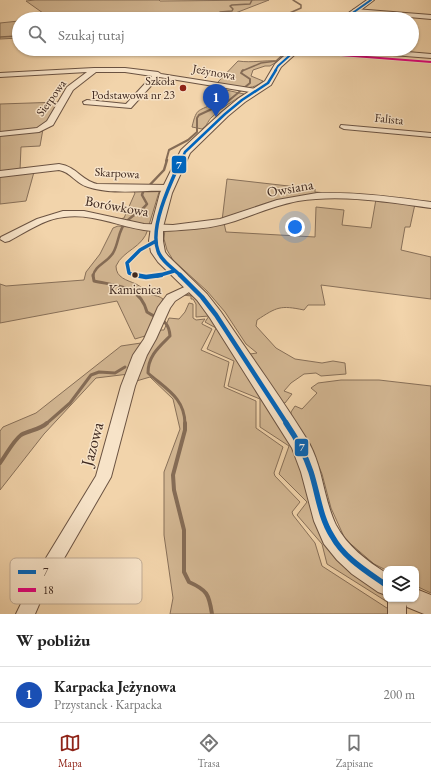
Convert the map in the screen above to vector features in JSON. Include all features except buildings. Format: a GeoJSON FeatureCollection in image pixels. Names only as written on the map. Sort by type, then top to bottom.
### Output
{"type":"FeatureCollection","features":[{"type":"Feature","properties":{"kind":"street"},"geometry":{"type":"LineString","coordinates":[[355,11],[371,0]]}},
{"type":"Feature","properties":{"kind":"street"},"geometry":{"type":"LineString","coordinates":[[355,11],[368,12]]}},
{"type":"Feature","properties":{"kind":"street"},"geometry":{"type":"LineString","coordinates":[[419,16],[431,17]]}},
{"type":"Feature","properties":{"kind":"street"},"geometry":{"type":"LineString","coordinates":[[419,55],[431,56]]}},
{"type":"Feature","properties":{"kind":"street"},"geometry":{"type":"LineString","coordinates":[[289,56],[278,66],[268,83],[246,89],[242,100],[193,143],[182,158],[162,188],[156,241],[158,252],[174,271],[205,301],[216,315],[301,446],[310,470],[327,528],[337,544],[351,560],[383,583]]}},
{"type":"Feature","properties":{"kind":"street","name":"Jeżynowa"},"geometry":{"type":"LineString","coordinates":[[0,75],[94,70],[125,70],[246,89]]}},
{"type":"Feature","properties":{"kind":"street","name":"Sierpowa"},"geometry":{"type":"LineString","coordinates":[[0,134],[39,130],[50,123],[70,89],[94,70]]}},
{"type":"Feature","properties":{"kind":"street"},"geometry":{"type":"LineString","coordinates":[[87,102],[128,106],[158,74]]}},
{"type":"Feature","properties":{"kind":"street","name":"Falista"},"geometry":{"type":"LineString","coordinates":[[344,127],[431,135]]}},
{"type":"Feature","properties":{"kind":"street","name":"Skarpowa"},"geometry":{"type":"LineString","coordinates":[[0,174],[64,167],[72,170],[81,180],[90,185],[106,187],[162,188]]}},
{"type":"Feature","properties":{"kind":"street","name":"Owsiana"},"geometry":{"type":"LineString","coordinates":[[157,227],[216,224],[280,202],[310,197],[364,196],[431,205]]}},
{"type":"Feature","properties":{"kind":"street","name":"Borówkowa"},"geometry":{"type":"LineString","coordinates":[[5,239],[28,226],[62,214],[78,213],[99,216],[144,227],[157,227]]}},
{"type":"Feature","properties":{"kind":"street","name":"Jazowa"},"geometry":{"type":"LineString","coordinates":[[56,558],[103,477],[128,386],[140,355],[159,320],[164,307],[171,298],[191,287]]}},
{"type":"Feature","properties":{"kind":"street"},"geometry":{"type":"LineString","coordinates":[[419,601],[431,606]]}},
{"type":"Feature","properties":{"kind":"street"},"geometry":{"type":"LineString","coordinates":[[397,602],[397,614]]}},
{"type":"Feature","properties":{"kind":"street","name":"Jazowa"},"geometry":{"type":"LineString","coordinates":[[25,614],[30,604]]}},
{"type":"Feature","properties":{"kind":"shaded area"},"geometry":{"type":"Polygon","coordinates":[[[269,0],[238,12],[42,12],[26,1],[269,0]]]}},
{"type":"Feature","properties":{"kind":"shaded area"},"geometry":{"type":"Polygon","coordinates":[[[12,22],[12,38],[0,39],[0,23],[12,22]]]}},
{"type":"Feature","properties":{"kind":"shaded area"},"geometry":{"type":"Polygon","coordinates":[[[238,61],[278,61],[270,66],[253,70],[251,76],[263,81],[253,87],[241,88],[217,83],[238,61]]]}},
{"type":"Feature","properties":{"kind":"shaded area"},"geometry":{"type":"Polygon","coordinates":[[[226,90],[244,94],[219,111],[202,129],[192,127],[197,112],[215,102],[226,90]]]}},
{"type":"Feature","properties":{"kind":"shaded area"},"geometry":{"type":"Polygon","coordinates":[[[61,102],[48,123],[42,128],[0,133],[0,104],[61,102]]]}},
{"type":"Feature","properties":{"kind":"shaded area"},"geometry":{"type":"Polygon","coordinates":[[[43,129],[40,146],[21,147],[20,170],[0,172],[0,135],[43,129]]]}},
{"type":"Feature","properties":{"kind":"shaded area"},"geometry":{"type":"Polygon","coordinates":[[[34,172],[26,201],[0,204],[0,176],[34,172]]]}},
{"type":"Feature","properties":{"kind":"shaded area"},"geometry":{"type":"Polygon","coordinates":[[[227,179],[315,189],[315,192],[339,194],[306,196],[222,221],[227,179]]]}},
{"type":"Feature","properties":{"kind":"shaded area"},"geometry":{"type":"Polygon","coordinates":[[[132,189],[158,190],[159,192],[149,225],[120,219],[124,218],[135,193],[132,189]]]}},
{"type":"Feature","properties":{"kind":"shaded area"},"geometry":{"type":"Polygon","coordinates":[[[376,199],[415,204],[410,227],[405,227],[401,250],[431,257],[431,299],[321,285],[325,305],[308,305],[304,310],[279,308],[269,312],[257,320],[256,326],[276,348],[295,359],[322,363],[333,361],[345,363],[346,374],[321,376],[316,373],[304,374],[291,383],[284,391],[292,394],[285,403],[282,403],[250,354],[257,353],[246,344],[225,312],[207,291],[173,260],[167,250],[164,239],[165,229],[224,223],[226,232],[315,237],[316,207],[344,210],[342,225],[371,228],[376,199]]]}},
{"type":"Feature","properties":{"kind":"shaded area"},"geometry":{"type":"Polygon","coordinates":[[[118,226],[148,229],[142,241],[123,256],[116,266],[116,270],[120,276],[138,285],[150,294],[163,299],[150,330],[145,336],[135,339],[117,301],[0,323],[0,284],[6,286],[84,280],[86,272],[100,254],[113,228],[118,226]]]}},
{"type":"Feature","properties":{"kind":"shaded area"},"geometry":{"type":"Polygon","coordinates":[[[186,294],[194,296],[205,307],[293,445],[309,493],[383,593],[383,599],[327,564],[322,544],[297,515],[307,502],[279,474],[289,446],[260,427],[260,399],[228,386],[234,361],[207,349],[216,328],[205,322],[209,316],[196,317],[196,304],[193,299],[191,299],[191,296],[183,295],[186,294]]]}},
{"type":"Feature","properties":{"kind":"shaded area"},"geometry":{"type":"Polygon","coordinates":[[[189,303],[193,304],[193,318],[196,320],[205,319],[202,324],[212,329],[201,350],[229,362],[224,387],[256,401],[256,428],[283,447],[274,473],[275,476],[300,502],[292,512],[293,515],[315,543],[322,566],[390,610],[390,614],[170,614],[173,598],[164,535],[164,472],[180,429],[173,399],[150,377],[133,382],[159,330],[164,330],[169,318],[179,319],[185,312],[189,303]]]}},
{"type":"Feature","properties":{"kind":"shaded area"},"geometry":{"type":"Polygon","coordinates":[[[141,343],[142,346],[129,374],[96,378],[44,434],[0,490],[0,431],[3,427],[36,413],[121,346],[141,343]]]}},
{"type":"Feature","properties":{"kind":"shaded area"},"geometry":{"type":"Polygon","coordinates":[[[341,380],[379,380],[431,386],[431,593],[419,587],[419,566],[383,566],[383,568],[374,564],[345,539],[331,508],[322,474],[311,447],[291,416],[291,412],[295,406],[302,409],[317,393],[311,388],[318,383],[341,380]]]}},
{"type":"Feature","properties":{"kind":"waterway"},"geometry":{"type":"LineString","coordinates":[[220,12],[232,11],[233,9],[230,6],[250,4],[252,0]]}},
{"type":"Feature","properties":{"kind":"waterway"},"geometry":{"type":"LineString","coordinates":[[292,12],[301,8],[301,5],[293,0]]}},
{"type":"Feature","properties":{"kind":"waterway"},"geometry":{"type":"LineString","coordinates":[[0,37],[12,36]]}},
{"type":"Feature","properties":{"kind":"waterway"},"geometry":{"type":"LineString","coordinates":[[242,71],[261,63],[276,61],[281,56]]}},
{"type":"Feature","properties":{"kind":"waterway"},"geometry":{"type":"LineString","coordinates":[[166,161],[169,150],[188,140],[197,132],[197,118],[199,115],[227,102],[250,83],[250,79],[241,73],[242,71]]}},
{"type":"Feature","properties":{"kind":"waterway"},"geometry":{"type":"LineString","coordinates":[[93,276],[96,269],[113,253],[123,225],[147,204],[142,195],[143,192],[164,170],[167,160]]}},
{"type":"Feature","properties":{"kind":"waterway"},"geometry":{"type":"LineString","coordinates":[[93,276],[94,281],[126,288],[139,296],[144,303],[147,312],[163,321],[168,326],[170,336],[158,348],[152,357],[148,367],[148,373],[168,389],[178,401],[182,407],[185,424]]}},
{"type":"Feature","properties":{"kind":"waterway"},"geometry":{"type":"LineString","coordinates":[[46,424],[70,403],[91,375],[99,372],[115,373],[125,367]]}},
{"type":"Feature","properties":{"kind":"waterway"},"geometry":{"type":"LineString","coordinates":[[0,463],[12,444],[21,435],[47,423]]}},
{"type":"Feature","properties":{"kind":"waterway"},"geometry":{"type":"LineString","coordinates":[[185,424],[185,430],[173,475],[174,490],[184,530],[184,572],[189,582],[203,590],[206,594],[210,602],[212,614]]}},
{"type":"Feature","properties":{"kind":"transit line","name":"7"},"geometry":{"type":"LineString","coordinates":[[354,12],[371,0]]}},
{"type":"Feature","properties":{"kind":"transit line","name":"7"},"geometry":{"type":"LineString","coordinates":[[289,56],[278,66],[268,83],[242,100],[225,114],[185,152],[166,193],[157,227],[156,241],[158,252],[163,259],[202,297],[216,315],[301,446],[311,472],[322,514],[332,537],[352,561],[383,583]]}},
{"type":"Feature","properties":{"kind":"transit line","name":"18"},"geometry":{"type":"LineString","coordinates":[[354,56],[431,62]]}},
{"type":"Feature","properties":{"kind":"transit line","name":"7"},"geometry":{"type":"LineString","coordinates":[[156,241],[140,250],[127,263],[129,273],[141,277],[152,277],[174,271]]}},
{"type":"Feature","properties":{"kind":"place","name":"Szkoła Podstawowa nr 23"},"geometry":{"type":"Point","coordinates":[183,88]}},
{"type":"Feature","properties":{"kind":"place","name":"Karpacka Jeżynowa"},"geometry":{"type":"Point","coordinates":[216,117]}},
{"type":"Feature","properties":{"kind":"place","name":"Kamienica"},"geometry":{"type":"Point","coordinates":[135,275]}}]}
